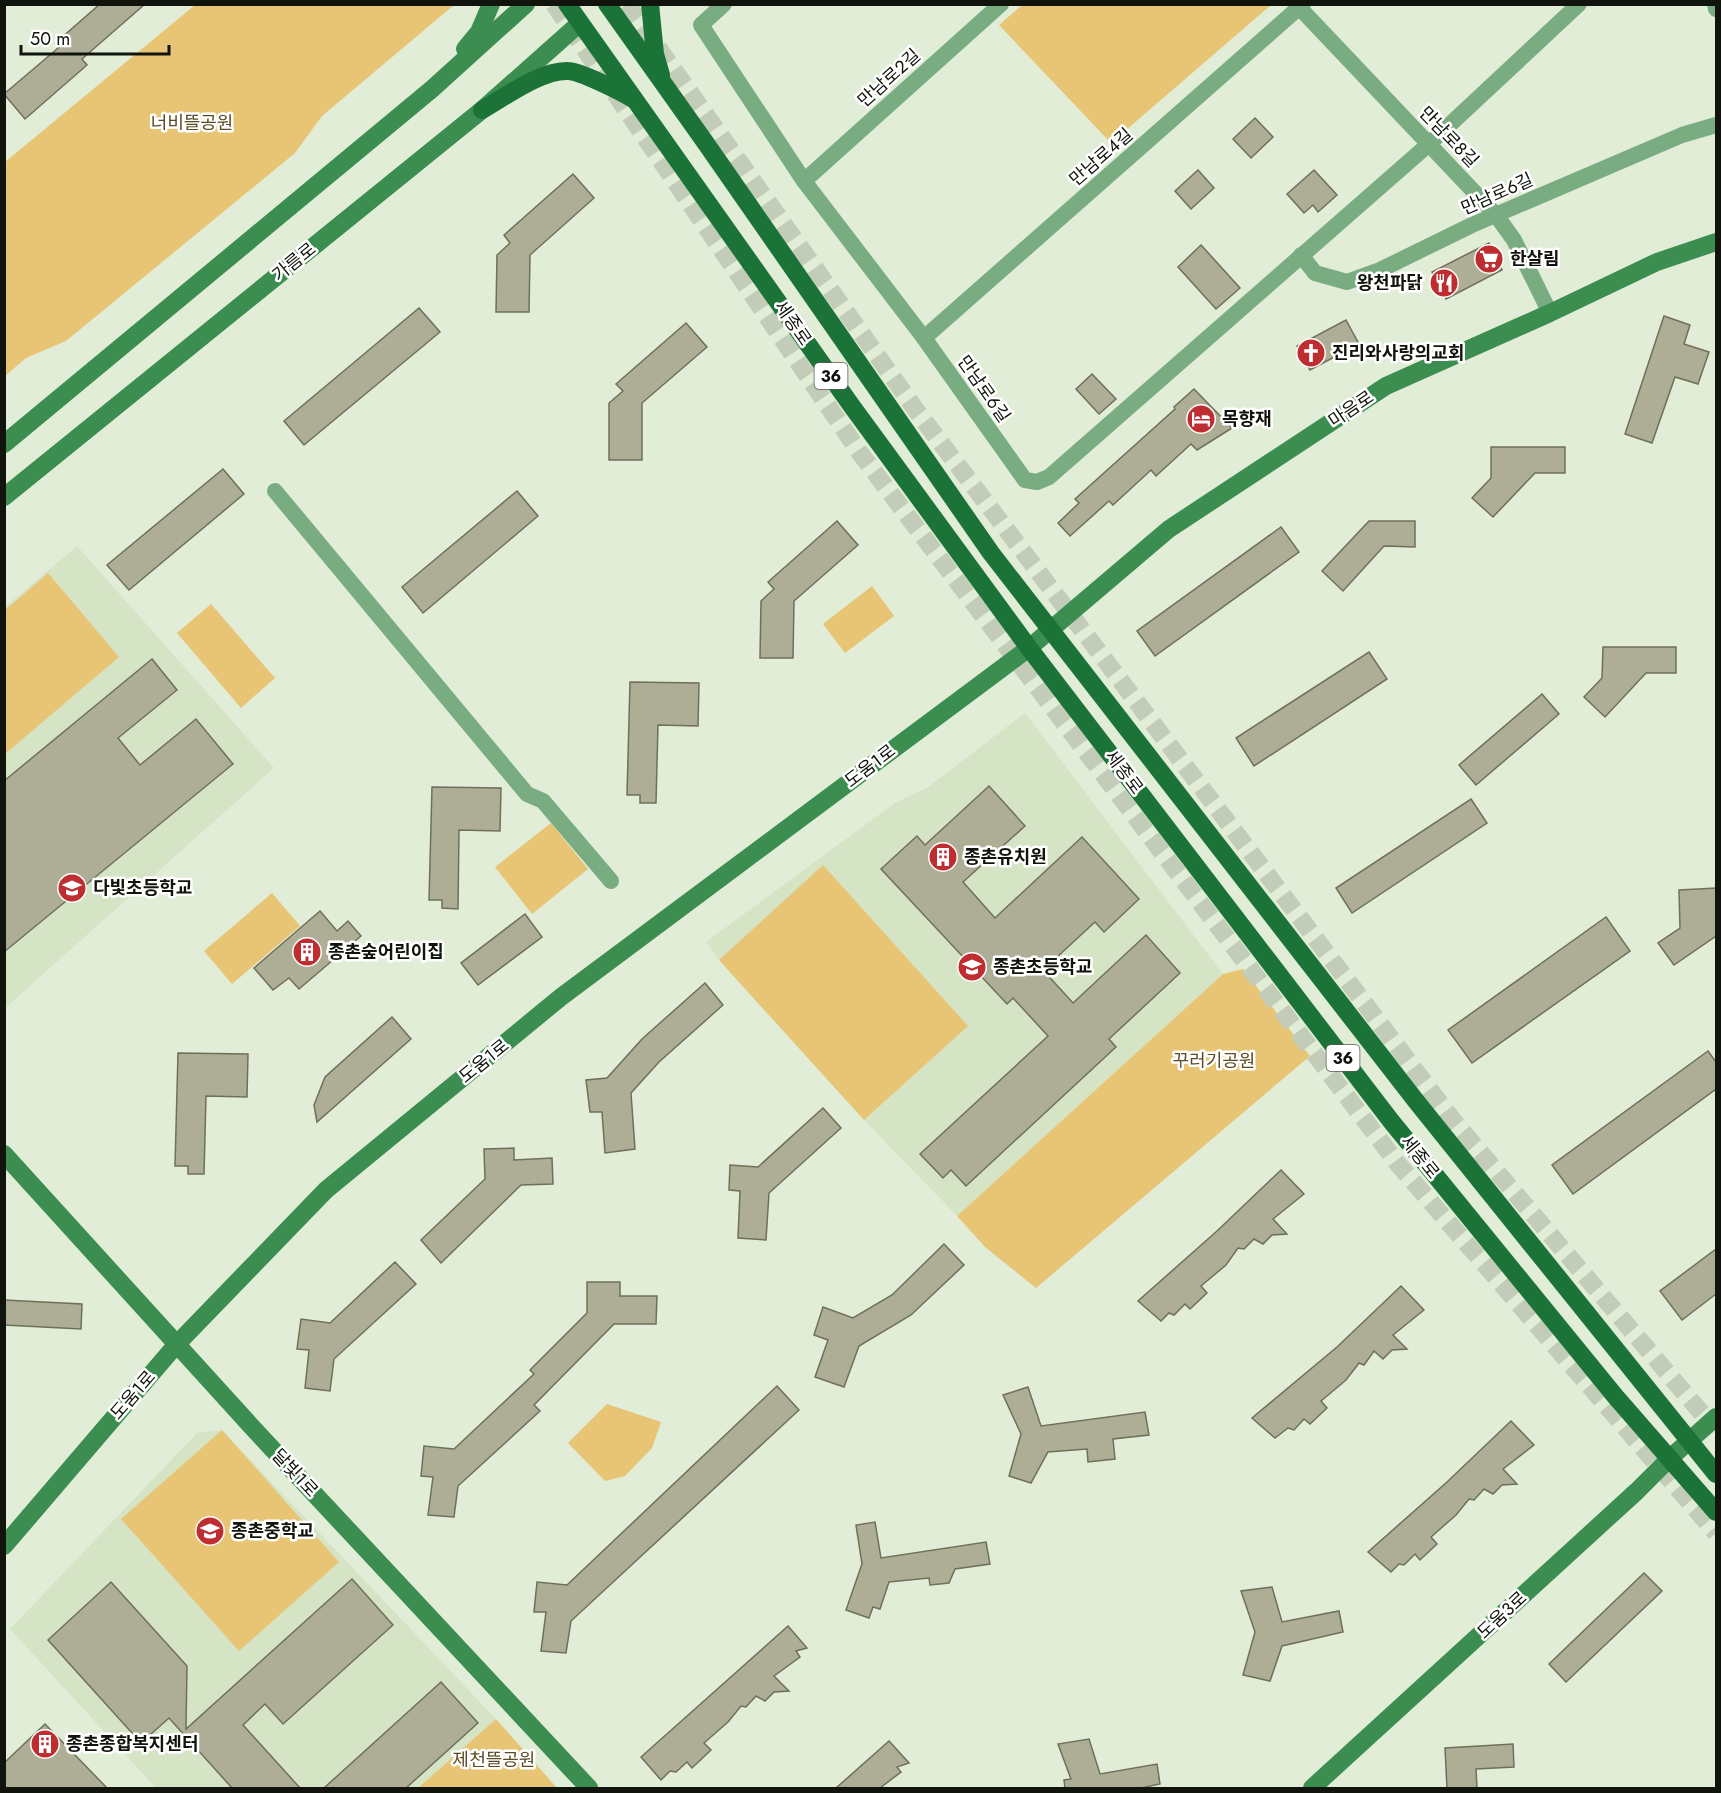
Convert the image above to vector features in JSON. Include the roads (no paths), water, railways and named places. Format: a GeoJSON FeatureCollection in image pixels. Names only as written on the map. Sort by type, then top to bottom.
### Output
{"type":"FeatureCollection","features":[{"type":"Feature","properties":{"kind":"main road","name":"세종로"},"geometry":{"type":"LineString","coordinates":[[567,4],[851,405],[1029,648],[1391,1122],[1628,1411],[1716,1512]]}},
{"type":"Feature","properties":{"kind":"main road"},"geometry":{"type":"LineString","coordinates":[[580,23],[600,4]]}},
{"type":"Feature","properties":{"kind":"main road","name":"세종로"},"geometry":{"type":"LineString","coordinates":[[607,4],[991,553],[1416,1101],[1716,1474]]}},
{"type":"Feature","properties":{"kind":"main road","name":"36"},"geometry":{"type":"LineString","coordinates":[[650,4],[655,54],[664,86]]}},
{"type":"Feature","properties":{"kind":"main road"},"geometry":{"type":"LineString","coordinates":[[482,110],[545,75],[569,70],[620,91],[637,102]]}},
{"type":"Feature","properties":{"kind":"street"},"geometry":{"type":"LineString","coordinates":[[432,89],[478,32],[491,4]]}},
{"type":"Feature","properties":{"kind":"street"},"geometry":{"type":"LineString","coordinates":[[4,444],[432,89],[526,4]]}},
{"type":"Feature","properties":{"kind":"street","name":"만남로6길"},"geometry":{"type":"LineString","coordinates":[[724,4],[701,26],[804,181],[924,338],[1025,480],[1037,482],[1050,477],[1429,144],[1579,4]]}},
{"type":"Feature","properties":{"kind":"street","name":"만남로2길"},"geometry":{"type":"LineString","coordinates":[[804,181],[1001,4]]}},
{"type":"Feature","properties":{"kind":"street","name":"만남로8길"},"geometry":{"type":"LineString","coordinates":[[1299,6],[1496,215],[1514,240],[1550,314]]}},
{"type":"Feature","properties":{"kind":"street","name":"만남로4길"},"geometry":{"type":"LineString","coordinates":[[924,338],[1299,6]]}},
{"type":"Feature","properties":{"kind":"street","name":"가름로"},"geometry":{"type":"LineString","coordinates":[[4,497],[482,110],[580,23]]}},
{"type":"Feature","properties":{"kind":"street","name":"만남로6길"},"geometry":{"type":"LineString","coordinates":[[1301,255],[1315,273],[1347,282],[1380,270],[1496,215],[1682,135],[1716,124]]}},
{"type":"Feature","properties":{"kind":"street","name":"마음로"},"geometry":{"type":"LineString","coordinates":[[1029,648],[1169,529],[1386,386],[1550,314],[1657,262],[1716,242]]}},
{"type":"Feature","properties":{"kind":"street"},"geometry":{"type":"LineString","coordinates":[[274,491],[527,794],[543,801],[611,880]]}},
{"type":"Feature","properties":{"kind":"street","name":"도움1로"},"geometry":{"type":"LineString","coordinates":[[4,1546],[176,1344],[326,1190],[561,997],[1029,648]]}},
{"type":"Feature","properties":{"kind":"street","name":"달빛1로"},"geometry":{"type":"LineString","coordinates":[[4,1154],[176,1344],[589,1788]]}},
{"type":"Feature","properties":{"kind":"street","name":"도움3로"},"geometry":{"type":"LineString","coordinates":[[1312,1788],[1716,1418]]}},
{"type":"Feature","properties":{"kind":"tunnel"},"geometry":{"type":"LineString","coordinates":[[554,4],[860,453],[1398,1164],[1716,1533]]}},
{"type":"Feature","properties":{"kind":"tunnel"},"geometry":{"type":"LineString","coordinates":[[627,4],[916,410],[1452,1119],[1716,1430]]}},
{"type":"Feature","properties":{"kind":"place","name":"한살림"},"geometry":{"type":"Point","coordinates":[1489,259]}},
{"type":"Feature","properties":{"kind":"place","name":"왕천파닭"},"geometry":{"type":"Point","coordinates":[1444,283]}},
{"type":"Feature","properties":{"kind":"place","name":"진리와사랑의교회"},"geometry":{"type":"Point","coordinates":[1311,353]}},
{"type":"Feature","properties":{"kind":"place","name":"목향재"},"geometry":{"type":"Point","coordinates":[1201,419]}},
{"type":"Feature","properties":{"kind":"place","name":"종촌유치원"},"geometry":{"type":"Point","coordinates":[943,857]}},
{"type":"Feature","properties":{"kind":"place","name":"다빛초등학교"},"geometry":{"type":"Point","coordinates":[72,888]}},
{"type":"Feature","properties":{"kind":"place","name":"종촌숲어린이집"},"geometry":{"type":"Point","coordinates":[307,952]}},
{"type":"Feature","properties":{"kind":"place","name":"종촌초등학교"},"geometry":{"type":"Point","coordinates":[972,967]}},
{"type":"Feature","properties":{"kind":"place","name":"종촌중학교"},"geometry":{"type":"Point","coordinates":[210,1531]}},
{"type":"Feature","properties":{"kind":"place","name":"종촌종합복지센터"},"geometry":{"type":"Point","coordinates":[45,1744]}},
{"type":"Feature","properties":{"kind":"park label","name":"너비뜰공원"},"geometry":{"type":"Point","coordinates":[192,123]}},
{"type":"Feature","properties":{"kind":"park label","name":"꾸러기공원"},"geometry":{"type":"Point","coordinates":[1214,1061]}},
{"type":"Feature","properties":{"kind":"park label","name":"제천뜰공원"},"geometry":{"type":"Point","coordinates":[494,1760]}}]}
